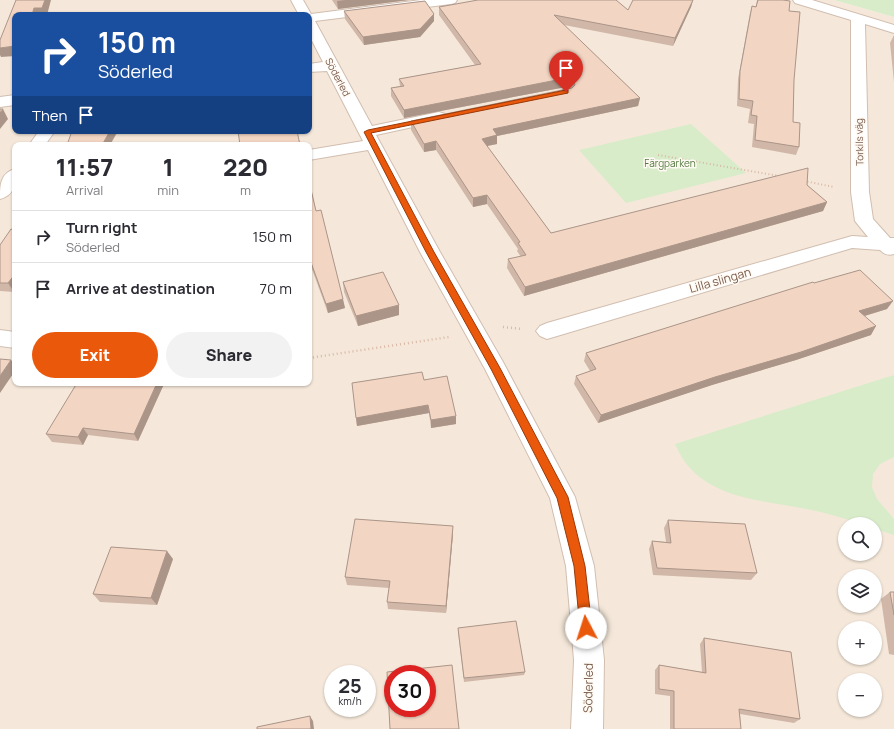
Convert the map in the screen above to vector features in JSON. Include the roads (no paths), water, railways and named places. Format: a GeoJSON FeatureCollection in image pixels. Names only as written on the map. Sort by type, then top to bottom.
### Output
{"type":"FeatureCollection","features":[{"type":"Feature","properties":{"kind":"street"},"geometry":{"type":"LineString","coordinates":[[297,0],[303,12]]}},
{"type":"Feature","properties":{"kind":"street"},"geometry":{"type":"LineString","coordinates":[[312,18],[451,0]]}},
{"type":"Feature","properties":{"kind":"street"},"geometry":{"type":"LineString","coordinates":[[799,0],[894,29]]}},
{"type":"Feature","properties":{"kind":"street","name":"Torkils väg"},"geometry":{"type":"LineString","coordinates":[[858,19],[860,192],[864,221],[891,246]]}},
{"type":"Feature","properties":{"kind":"street","name":"Söderled"},"geometry":{"type":"LineString","coordinates":[[312,28],[473,330],[495,368],[562,497],[580,566],[589,660],[587,729]]}},
{"type":"Feature","properties":{"kind":"street"},"geometry":{"type":"LineString","coordinates":[[312,68],[331,66]]}},
{"type":"Feature","properties":{"kind":"street"},"geometry":{"type":"LineString","coordinates":[[0,102],[12,100]]}},
{"type":"Feature","properties":{"kind":"street"},"geometry":{"type":"LineString","coordinates":[[312,154],[452,115]]}},
{"type":"Feature","properties":{"kind":"street"},"geometry":{"type":"LineString","coordinates":[[0,194],[12,178]]}},
{"type":"Feature","properties":{"kind":"street","name":"Lilla slingan"},"geometry":{"type":"LineString","coordinates":[[547,331],[852,242],[891,246]]}},
{"type":"Feature","properties":{"kind":"street"},"geometry":{"type":"LineString","coordinates":[[0,338],[12,340]]}},
{"type":"Feature","properties":{"kind":"park label","name":"Färgparken"},"geometry":{"type":"Point","coordinates":[670,163]}}]}
